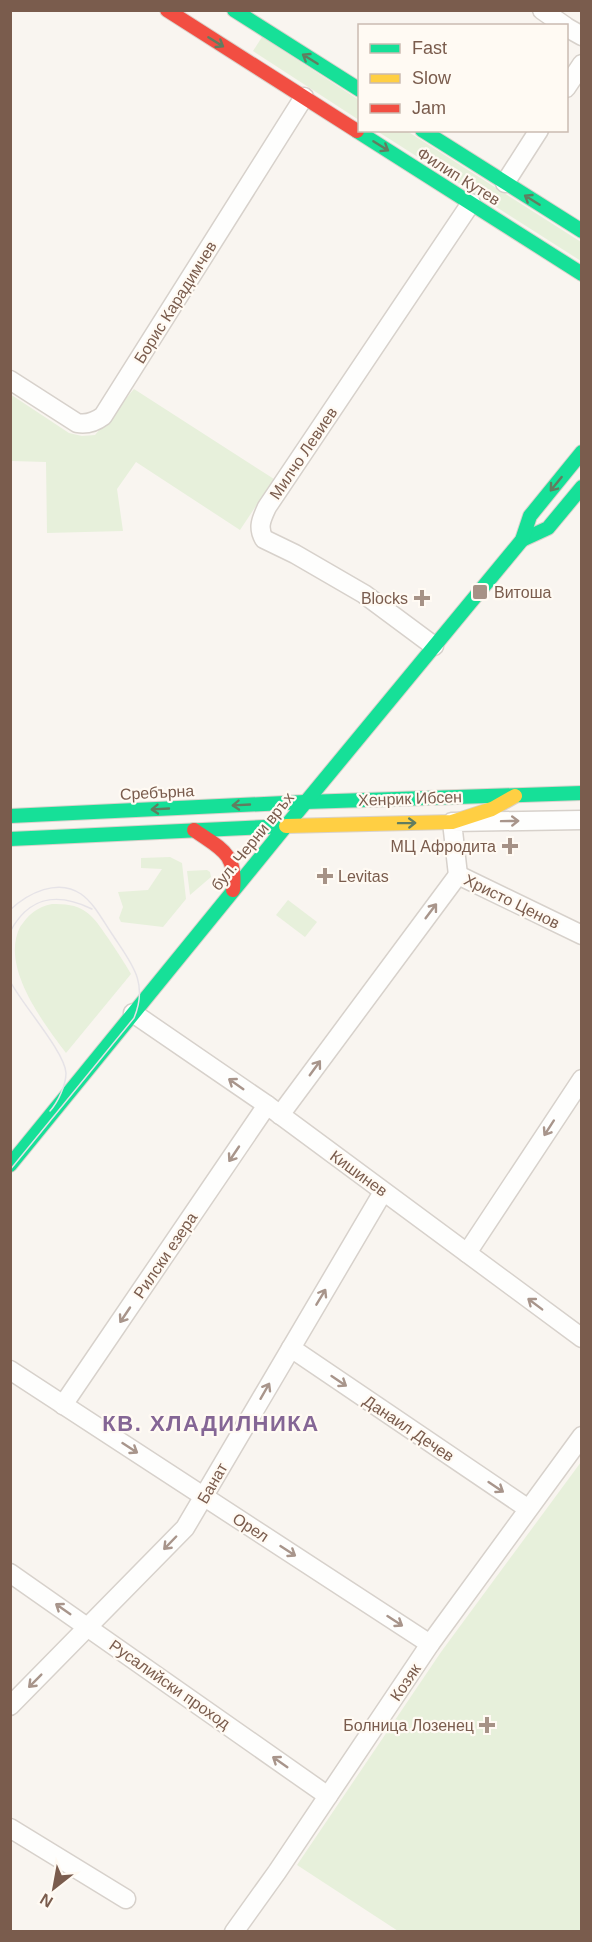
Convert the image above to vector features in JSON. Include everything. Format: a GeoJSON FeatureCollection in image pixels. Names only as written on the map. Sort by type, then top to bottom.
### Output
{"type":"FeatureCollection","features":[{"type":"Feature","properties":{"kind":"main road","name":"Филип Кутев"},"geometry":{"type":"LineString","coordinates":[[167,10],[358,131]]}},
{"type":"Feature","properties":{"kind":"main road"},"geometry":{"type":"LineString","coordinates":[[234,10],[254,16],[358,89]]}},
{"type":"Feature","properties":{"kind":"main road","name":"Филип Кутев"},"geometry":{"type":"LineString","coordinates":[[359,132],[582,274]]}},
{"type":"Feature","properties":{"kind":"main road","name":"Филип Кутев"},"geometry":{"type":"LineString","coordinates":[[425,132],[582,231]]}},
{"type":"Feature","properties":{"kind":"main road","name":"бул. Черни връх"},"geometry":{"type":"LineString","coordinates":[[10,1165],[305,802],[522,540],[530,516],[582,452]]}},
{"type":"Feature","properties":{"kind":"main road","name":"бул. Черни връх"},"geometry":{"type":"LineString","coordinates":[[522,540],[548,528],[582,487]]}},
{"type":"Feature","properties":{"kind":"main road","name":"Хенрик Ибсен"},"geometry":{"type":"LineString","coordinates":[[305,802],[582,794]]}},
{"type":"Feature","properties":{"kind":"main road","name":"Хенрик Ибсен"},"geometry":{"type":"LineString","coordinates":[[286,826],[452,822],[492,810],[515,795]]}},
{"type":"Feature","properties":{"kind":"main road","name":"Сребърна"},"geometry":{"type":"LineString","coordinates":[[10,816],[305,802]]}},
{"type":"Feature","properties":{"kind":"main road"},"geometry":{"type":"LineString","coordinates":[[10,839],[286,826]]}},
{"type":"Feature","properties":{"kind":"main road"},"geometry":{"type":"LineString","coordinates":[[194,830],[218,847],[231,860],[234,874],[233,890]]}},
{"type":"Feature","properties":{"kind":"street"},"geometry":{"type":"LineString","coordinates":[[542,10],[563,24]]}},
{"type":"Feature","properties":{"kind":"street"},"geometry":{"type":"LineString","coordinates":[[568,27],[582,36]]}},
{"type":"Feature","properties":{"kind":"street"},"geometry":{"type":"LineString","coordinates":[[568,85],[582,64]]}},
{"type":"Feature","properties":{"kind":"street","name":"Борис Карадимчев"},"geometry":{"type":"LineString","coordinates":[[10,380],[77,423],[91,423],[103,416],[304,97]]}},
{"type":"Feature","properties":{"kind":"street"},"geometry":{"type":"LineString","coordinates":[[505,183],[538,132]]}},
{"type":"Feature","properties":{"kind":"street","name":"Милчо Левиев"},"geometry":{"type":"LineString","coordinates":[[434,646],[364,594],[264,539],[261,536],[260,523],[267,507],[471,203]]}},
{"type":"Feature","properties":{"kind":"street","name":"Хенрик Ибсен"},"geometry":{"type":"LineString","coordinates":[[452,822],[582,820]]}},
{"type":"Feature","properties":{"kind":"street","name":"Христо Ценов"},"geometry":{"type":"LineString","coordinates":[[452,822],[458,875],[582,935]]}},
{"type":"Feature","properties":{"kind":"street","name":"Рилски езера"},"geometry":{"type":"LineString","coordinates":[[63,1405],[274,1110],[458,875]]}},
{"type":"Feature","properties":{"kind":"street","name":"Кишинев"},"geometry":{"type":"LineString","coordinates":[[133,1013],[274,1110],[582,1338]]}},
{"type":"Feature","properties":{"kind":"street"},"geometry":{"type":"LineString","coordinates":[[467,1253],[582,1079]]}},
{"type":"Feature","properties":{"kind":"street","name":"Банат"},"geometry":{"type":"LineString","coordinates":[[10,1706],[185,1528],[383,1192]]}},
{"type":"Feature","properties":{"kind":"street","name":"Данаил Дечев"},"geometry":{"type":"LineString","coordinates":[[291,1348],[527,1508]]}},
{"type":"Feature","properties":{"kind":"street","name":"Орел"},"geometry":{"type":"LineString","coordinates":[[10,1370],[430,1644]]}},
{"type":"Feature","properties":{"kind":"street","name":"Козяк"},"geometry":{"type":"LineString","coordinates":[[234,1932],[430,1644],[527,1508],[582,1436]]}},
{"type":"Feature","properties":{"kind":"street","name":"Русалийски проход"},"geometry":{"type":"LineString","coordinates":[[10,1573],[328,1796]]}},
{"type":"Feature","properties":{"kind":"street"},"geometry":{"type":"LineString","coordinates":[[10,1828],[126,1899]]}},
{"type":"Feature","properties":{"kind":"green space"},"geometry":{"type":"Polygon","coordinates":[[[262,37],[358,99],[358,119],[253,51],[262,37]]]}},
{"type":"Feature","properties":{"kind":"green space"},"geometry":{"type":"Polygon","coordinates":[[[379,132],[409,132],[581,242],[581,261],[379,132]]]}},
{"type":"Feature","properties":{"kind":"green space"},"geometry":{"type":"Polygon","coordinates":[[[134,389],[274,479],[240,530],[136,462],[117,489],[123,531],[47,533],[46,462],[11,461],[10,394],[69,433],[82,436],[95,435],[134,389]]]}},
{"type":"Feature","properties":{"kind":"green space"},"geometry":{"type":"Polygon","coordinates":[[[170,857],[182,863],[186,899],[163,927],[121,922],[119,918],[123,907],[118,892],[148,890],[162,869],[141,868],[141,858],[170,857]]]}},
{"type":"Feature","properties":{"kind":"green space"},"geometry":{"type":"Polygon","coordinates":[[[207,870],[211,877],[190,895],[187,871],[207,870]]]}},
{"type":"Feature","properties":{"kind":"green space"},"geometry":{"type":"Polygon","coordinates":[[[288,900],[317,922],[305,937],[276,915],[288,900]]]}},
{"type":"Feature","properties":{"kind":"green space"},"geometry":{"type":"Polygon","coordinates":[[[52,904],[80,908],[92,916],[131,974],[66,1053],[36,1010],[20,976],[16,959],[15,943],[20,927],[34,912],[52,904]]]}},
{"type":"Feature","properties":{"kind":"green space","name":"Болница Лозенец"},"geometry":{"type":"Polygon","coordinates":[[[581,1462],[581,1931],[398,1931],[297,1865],[441,1652],[581,1462]]]}},
{"type":"Feature","properties":{"kind":"tram line"},"geometry":{"type":"LineString","coordinates":[[10,910],[25,898],[44,890],[63,887],[81,894],[98,912],[131,964],[136,973],[140,994],[134,1018],[10,1170]]}},
{"type":"Feature","properties":{"kind":"tram line"},"geometry":{"type":"LineString","coordinates":[[10,932],[26,911],[35,904],[45,901],[67,900],[92,909]]}},
{"type":"Feature","properties":{"kind":"tram line"},"geometry":{"type":"LineString","coordinates":[[10,981],[51,1040],[64,1064],[65,1083],[50,1111]]}},
{"type":"Feature","properties":{"kind":"traffic: fast"},"geometry":{"type":"LineString","coordinates":[[234,10],[358,89]]}},
{"type":"Feature","properties":{"kind":"traffic: fast"},"geometry":{"type":"LineString","coordinates":[[359,132],[582,274]]}},
{"type":"Feature","properties":{"kind":"traffic: fast"},"geometry":{"type":"LineString","coordinates":[[425,132],[582,231]]}},
{"type":"Feature","properties":{"kind":"traffic: fast"},"geometry":{"type":"LineString","coordinates":[[10,839],[286,826],[522,540],[530,516],[582,452]]}},
{"type":"Feature","properties":{"kind":"traffic: fast"},"geometry":{"type":"LineString","coordinates":[[522,540],[548,528],[582,487]]}},
{"type":"Feature","properties":{"kind":"traffic: fast"},"geometry":{"type":"LineString","coordinates":[[305,802],[582,793]]}},
{"type":"Feature","properties":{"kind":"traffic: fast"},"geometry":{"type":"LineString","coordinates":[[10,816],[305,802]]}},
{"type":"Feature","properties":{"kind":"traffic: fast"},"geometry":{"type":"LineString","coordinates":[[10,1165],[286,826]]}},
{"type":"Feature","properties":{"kind":"traffic: slow"},"geometry":{"type":"LineString","coordinates":[[286,826],[452,822],[492,809],[515,796]]}},
{"type":"Feature","properties":{"kind":"traffic: jam"},"geometry":{"type":"LineString","coordinates":[[167,10],[357,131]]}},
{"type":"Feature","properties":{"kind":"traffic: jam"},"geometry":{"type":"LineString","coordinates":[[194,830],[219,848],[230,860],[234,878],[233,890]]}},
{"type":"Feature","properties":{"kind":"place","name":"Витоша"},"geometry":{"type":"Point","coordinates":[480,592]}},
{"type":"Feature","properties":{"kind":"place","name":"Blocks"},"geometry":{"type":"Point","coordinates":[422,598]}},
{"type":"Feature","properties":{"kind":"place","name":"МЦ Афродита"},"geometry":{"type":"Point","coordinates":[510,846]}},
{"type":"Feature","properties":{"kind":"place","name":"Levitas"},"geometry":{"type":"Point","coordinates":[325,876]}},
{"type":"Feature","properties":{"kind":"place","name":"Болница Лозенец"},"geometry":{"type":"Point","coordinates":[487,1725]}},
{"type":"Feature","properties":{"kind":"district","name":"КВ. ХЛАДИЛНИКА"},"geometry":{"type":"Point","coordinates":[211,1423]}}]}
